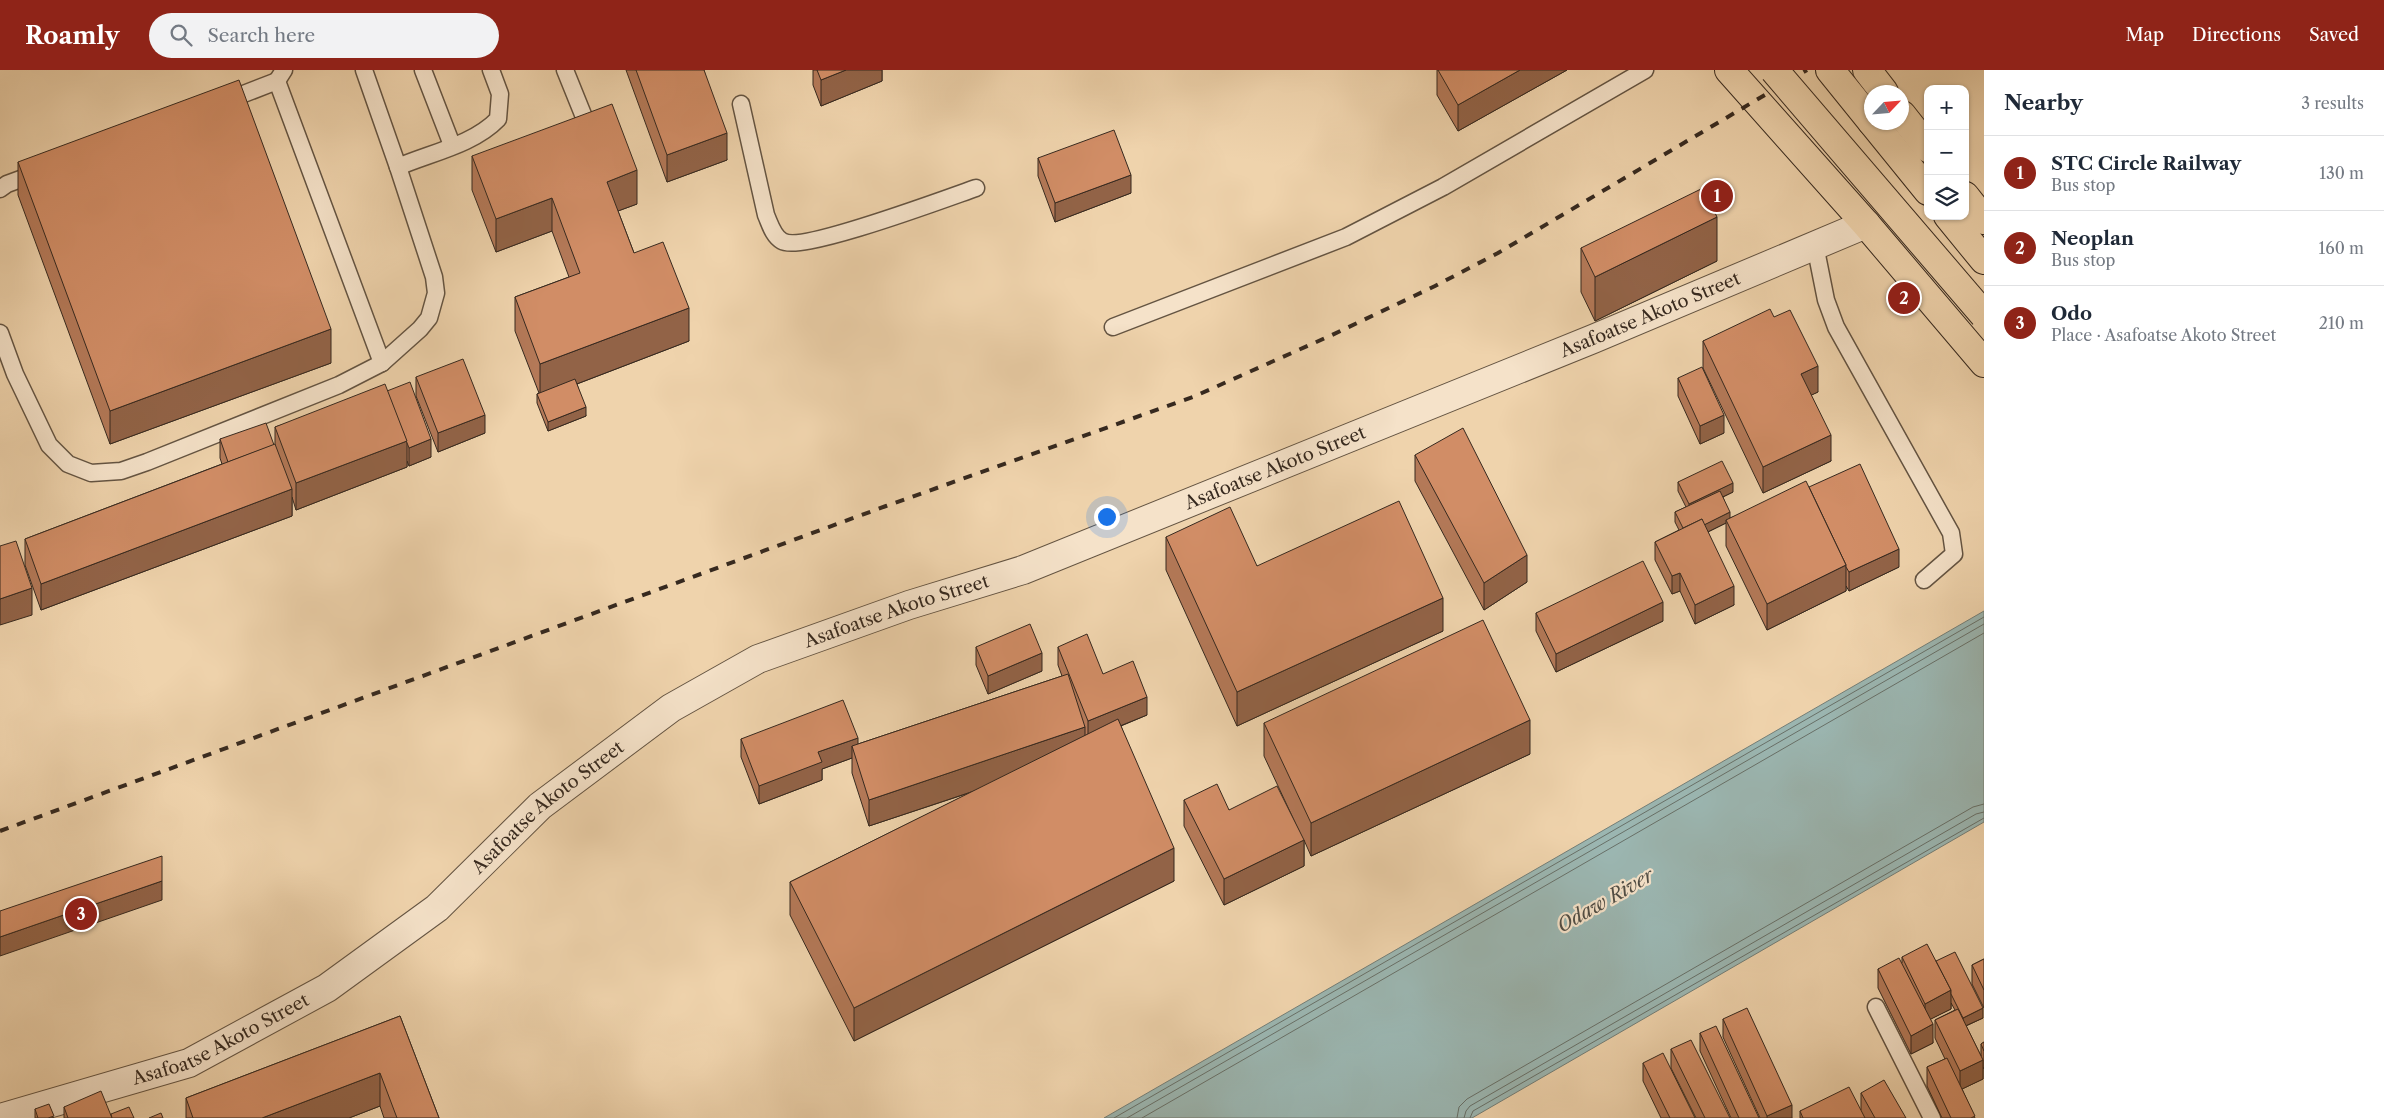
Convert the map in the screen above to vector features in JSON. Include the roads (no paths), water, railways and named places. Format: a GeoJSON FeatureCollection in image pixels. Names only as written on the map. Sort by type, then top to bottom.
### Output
{"type":"FeatureCollection","features":[{"type":"Feature","properties":{"kind":"main road"},"geometry":{"type":"LineString","coordinates":[[1729,70],[1866,224],[1984,363]]}},
{"type":"Feature","properties":{"kind":"main road"},"geometry":{"type":"LineString","coordinates":[[1774,70],[1984,315]]}},
{"type":"Feature","properties":{"kind":"main road"},"geometry":{"type":"LineString","coordinates":[[1830,70],[1864,112]]}},
{"type":"Feature","properties":{"kind":"main road"},"geometry":{"type":"LineString","coordinates":[[1866,70],[1878,85]]}},
{"type":"Feature","properties":{"kind":"main road"},"geometry":{"type":"LineString","coordinates":[[1909,124],[1924,143]]}},
{"type":"Feature","properties":{"kind":"main road"},"geometry":{"type":"LineString","coordinates":[[1878,130],[1924,186]]}},
{"type":"Feature","properties":{"kind":"main road"},"geometry":{"type":"LineString","coordinates":[[1969,201],[1984,220]]}},
{"type":"Feature","properties":{"kind":"main road"},"geometry":{"type":"LineString","coordinates":[[1951,220],[1984,260]]}},
{"type":"Feature","properties":{"kind":"street","name":"Asafoatse Akoto Street"},"geometry":{"type":"LineString","coordinates":[[0,1118],[189,1063],[327,988],[437,908],[540,806],[671,708],[758,659],[910,605],[1023,570],[1593,339],[1866,224]]}},
{"type":"Feature","properties":{"kind":"lane"},"geometry":{"type":"LineString","coordinates":[[0,333],[15,374],[49,445],[68,464],[91,473],[121,471],[147,462],[339,384],[382,363],[420,329],[429,318],[436,293],[434,277],[364,70]]}},
{"type":"Feature","properties":{"kind":"lane"},"geometry":{"type":"LineString","coordinates":[[423,70],[452,146]]}},
{"type":"Feature","properties":{"kind":"lane"},"geometry":{"type":"LineString","coordinates":[[398,167],[452,146],[490,128],[498,120],[500,94],[491,70]]}},
{"type":"Feature","properties":{"kind":"lane"},"geometry":{"type":"LineString","coordinates":[[565,70],[584,117]]}},
{"type":"Feature","properties":{"kind":"lane"},"geometry":{"type":"LineString","coordinates":[[1113,327],[1346,236],[1443,187],[1645,70]]}},
{"type":"Feature","properties":{"kind":"lane"},"geometry":{"type":"LineString","coordinates":[[212,106],[280,76],[382,363]]}},
{"type":"Feature","properties":{"kind":"lane"},"geometry":{"type":"LineString","coordinates":[[741,104],[766,215],[772,230],[781,241],[791,244],[824,238],[976,188]]}},
{"type":"Feature","properties":{"kind":"lane"},"geometry":{"type":"LineString","coordinates":[[0,189],[7,184],[53,166]]}},
{"type":"Feature","properties":{"kind":"lane"},"geometry":{"type":"LineString","coordinates":[[1815,245],[1826,300],[1836,328],[1951,533],[1954,554],[1924,580]]}},
{"type":"Feature","properties":{"kind":"lane"},"geometry":{"type":"LineString","coordinates":[[1876,1007],[1932,1118]]}},
{"type":"Feature","properties":{"kind":"water","name":"Odaw River"},"geometry":{"type":"Polygon","coordinates":[[[1984,611],[1984,822],[1472,1118],[1104,1118],[1984,611]]]}},
{"type":"Feature","properties":{"kind":"railway"},"geometry":{"type":"LineString","coordinates":[[0,831],[886,506],[1193,397],[1332,335],[1435,286],[1498,253],[1807,70]]}},
{"type":"Feature","properties":{"kind":"place","name":"STC Circle Railway"},"geometry":{"type":"Point","coordinates":[1717,196]}},
{"type":"Feature","properties":{"kind":"place","name":"Neoplan"},"geometry":{"type":"Point","coordinates":[1904,298]}},
{"type":"Feature","properties":{"kind":"place","name":"Odo"},"geometry":{"type":"Point","coordinates":[81,914]}}]}
